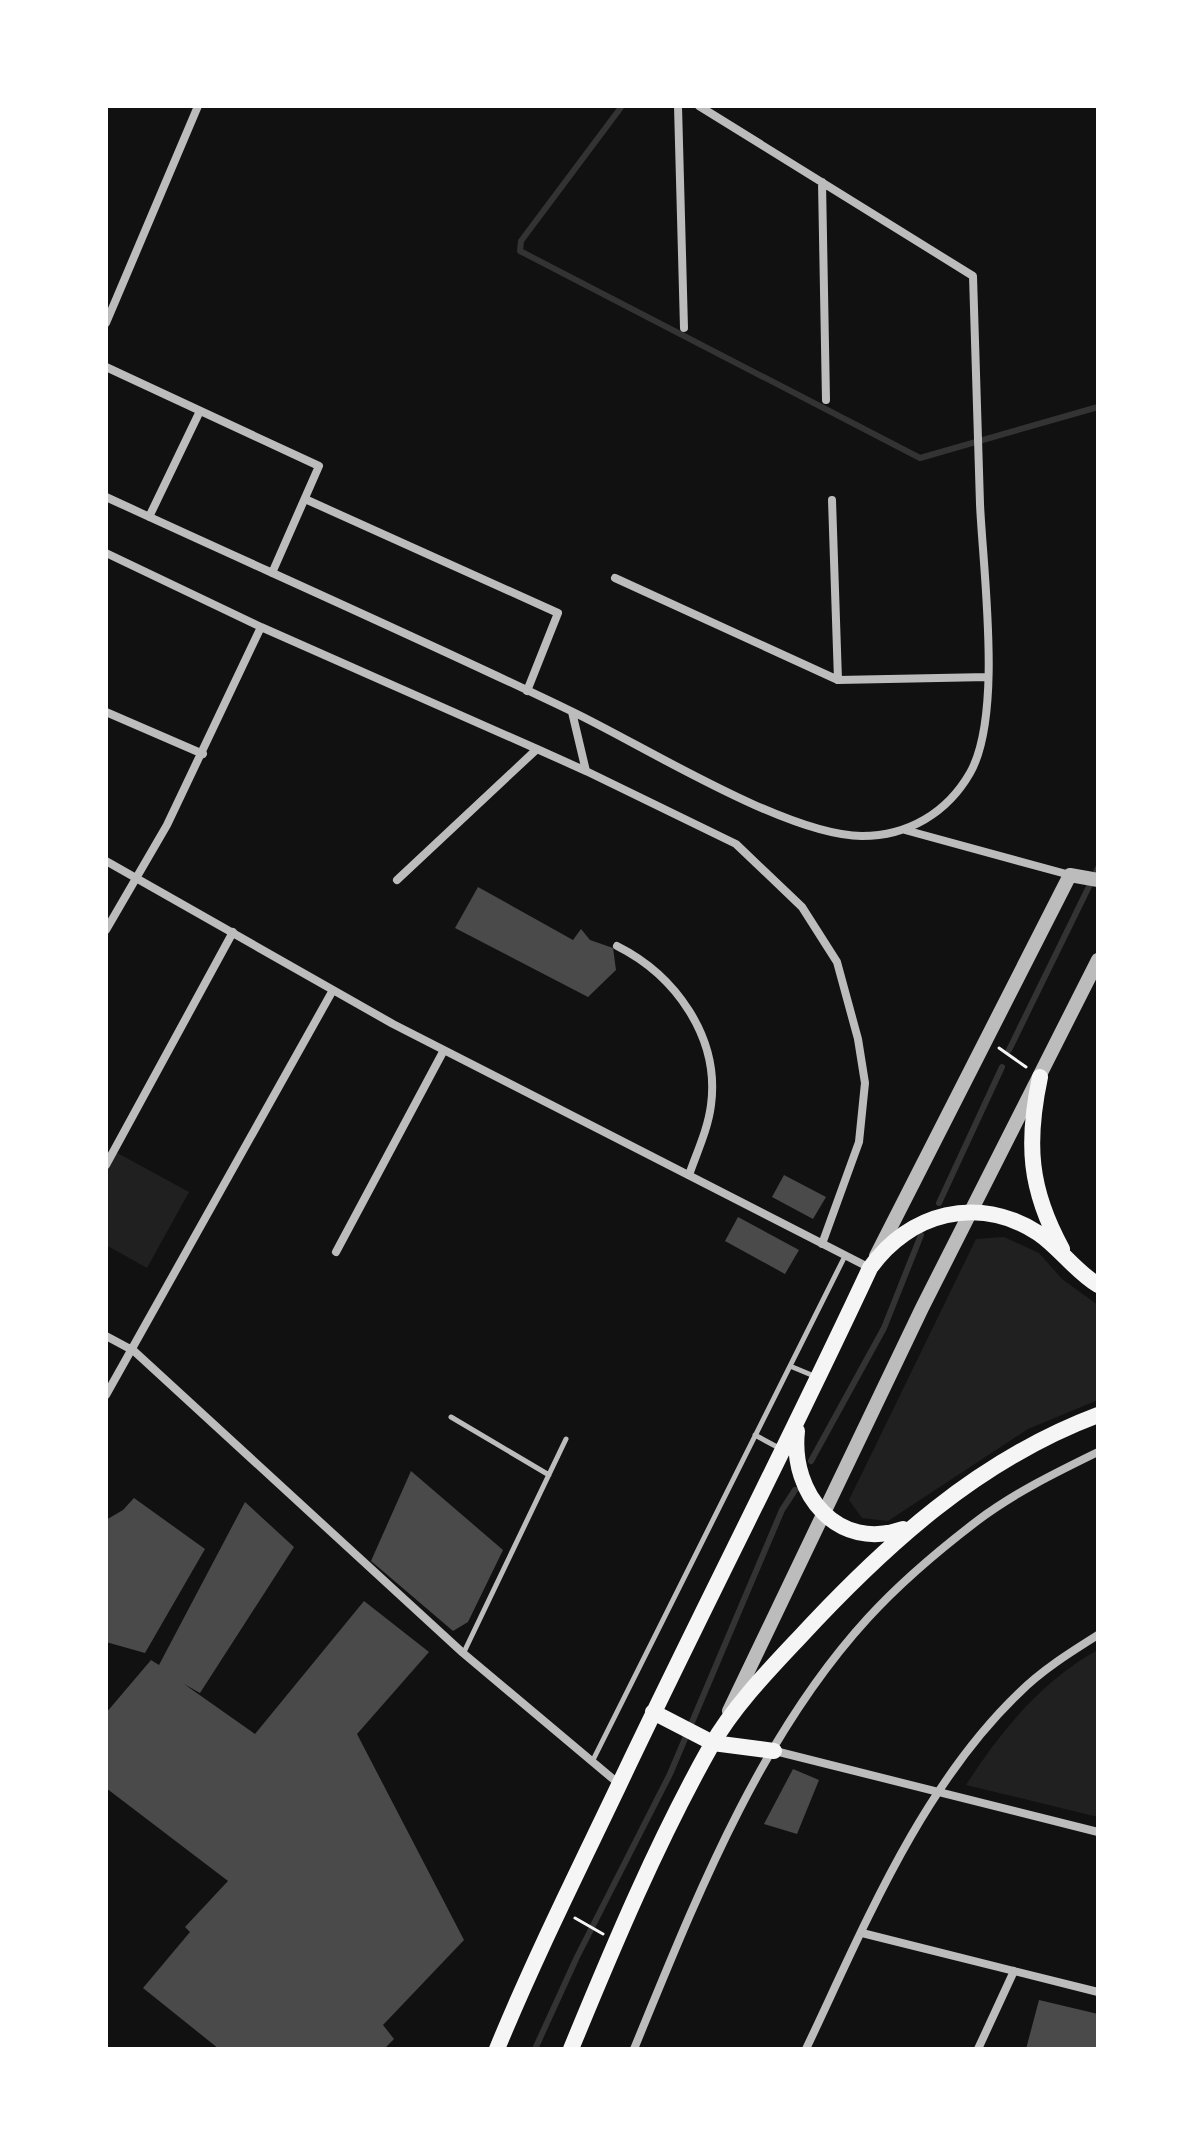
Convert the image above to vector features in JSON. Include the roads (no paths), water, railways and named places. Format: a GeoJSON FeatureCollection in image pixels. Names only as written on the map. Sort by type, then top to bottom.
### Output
{"type":"FeatureCollection","features":[{"type":"Feature","properties":{"kind":"main road"},"geometry":{"type":"LineString","coordinates":[[1040,1077],[1032,1127],[1034,1180],[1048,1224],[1069,1261]]}},
{"type":"Feature","properties":{"kind":"main road"},"geometry":{"type":"LineString","coordinates":[[497,2049],[558,1909],[798,1422],[870,1268],[901,1233],[922,1222],[969,1214],[1008,1219],[1025,1226],[1098,1285]]}},
{"type":"Feature","properties":{"kind":"main road"},"geometry":{"type":"LineString","coordinates":[[798,1422],[797,1462],[812,1500],[824,1516],[841,1528],[871,1535],[901,1530],[1021,1452],[1098,1415]]}},
{"type":"Feature","properties":{"kind":"main road"},"geometry":{"type":"LineString","coordinates":[[571,2049],[616,1942],[713,1743],[761,1678],[881,1553],[919,1519]]}},
{"type":"Feature","properties":{"kind":"main road"},"geometry":{"type":"LineString","coordinates":[[653,1712],[713,1743],[774,1751]]}},
{"type":"Feature","properties":{"kind":"street"},"geometry":{"type":"LineString","coordinates":[[106,323],[198,106]]}},
{"type":"Feature","properties":{"kind":"street"},"geometry":{"type":"LineString","coordinates":[[678,106],[684,328]]}},
{"type":"Feature","properties":{"kind":"street"},"geometry":{"type":"LineString","coordinates":[[106,497],[572,712],[767,810],[858,836],[905,830],[926,820],[951,800],[971,772],[981,746],[988,677],[973,276],[699,106]]}},
{"type":"Feature","properties":{"kind":"street"},"geometry":{"type":"LineString","coordinates":[[822,182],[826,400]]}},
{"type":"Feature","properties":{"kind":"street"},"geometry":{"type":"LineString","coordinates":[[106,367],[319,466],[272,573]]}},
{"type":"Feature","properties":{"kind":"street"},"geometry":{"type":"LineString","coordinates":[[149,517],[200,411]]}},
{"type":"Feature","properties":{"kind":"street"},"geometry":{"type":"LineString","coordinates":[[305,499],[558,613],[527,691]]}},
{"type":"Feature","properties":{"kind":"street"},"geometry":{"type":"LineString","coordinates":[[832,500],[838,680]]}},
{"type":"Feature","properties":{"kind":"street"},"geometry":{"type":"LineString","coordinates":[[106,553],[261,627],[586,771],[736,844],[802,907],[837,962],[858,1039],[865,1083],[859,1142],[822,1244]]}},
{"type":"Feature","properties":{"kind":"street"},"geometry":{"type":"LineString","coordinates":[[615,578],[838,680],[988,677]]}},
{"type":"Feature","properties":{"kind":"street"},"geometry":{"type":"LineString","coordinates":[[106,930],[138,877],[203,754],[261,627]]}},
{"type":"Feature","properties":{"kind":"street"},"geometry":{"type":"LineString","coordinates":[[106,712],[203,754]]}},
{"type":"Feature","properties":{"kind":"street"},"geometry":{"type":"LineString","coordinates":[[572,712],[586,771]]}},
{"type":"Feature","properties":{"kind":"street"},"geometry":{"type":"LineString","coordinates":[[397,880],[537,749]]}},
{"type":"Feature","properties":{"kind":"street"},"geometry":{"type":"LineString","coordinates":[[905,830],[1098,880]]}},
{"type":"Feature","properties":{"kind":"street"},"geometry":{"type":"LineString","coordinates":[[106,861],[444,1050],[870,1268],[1070,875]]}},
{"type":"Feature","properties":{"kind":"street"},"geometry":{"type":"LineString","coordinates":[[106,1165],[233,932]]}},
{"type":"Feature","properties":{"kind":"street"},"geometry":{"type":"LineString","coordinates":[[617,946],[639,958],[671,984],[688,1007],[705,1044],[712,1076],[711,1104],[689,1175]]}},
{"type":"Feature","properties":{"kind":"street"},"geometry":{"type":"LineString","coordinates":[[713,1743],[969,1214],[1098,960]]}},
{"type":"Feature","properties":{"kind":"street"},"geometry":{"type":"LineString","coordinates":[[106,1395],[134,1351],[333,990]]}},
{"type":"Feature","properties":{"kind":"street"},"geometry":{"type":"LineString","coordinates":[[336,1252],[444,1050]]}},
{"type":"Feature","properties":{"kind":"street"},"geometry":{"type":"LineString","coordinates":[[106,1336],[134,1351],[463,1653],[619,1785]]}},
{"type":"Feature","properties":{"kind":"street"},"geometry":{"type":"LineString","coordinates":[[634,2049],[721,1850],[774,1751],[803,1702],[868,1618],[978,1520],[1022,1491],[1098,1452]]}},
{"type":"Feature","properties":{"kind":"street"},"geometry":{"type":"LineString","coordinates":[[806,2049],[862,1933],[939,1792],[983,1731],[1020,1691],[1098,1635]]}},
{"type":"Feature","properties":{"kind":"street"},"geometry":{"type":"LineString","coordinates":[[774,1751],[1098,1832]]}},
{"type":"Feature","properties":{"kind":"street"},"geometry":{"type":"LineString","coordinates":[[862,1933],[1098,1992]]}},
{"type":"Feature","properties":{"kind":"street"},"geometry":{"type":"LineString","coordinates":[[978,2049],[1014,1971]]}},
{"type":"Feature","properties":{"kind":"lane"},"geometry":{"type":"LineString","coordinates":[[592,1762],[845,1255]]}},
{"type":"Feature","properties":{"kind":"lane"},"geometry":{"type":"LineString","coordinates":[[790,1366],[819,1378]]}},
{"type":"Feature","properties":{"kind":"lane"},"geometry":{"type":"LineString","coordinates":[[451,1417],[549,1475]]}},
{"type":"Feature","properties":{"kind":"lane"},"geometry":{"type":"LineString","coordinates":[[755,1435],[784,1450]]}},
{"type":"Feature","properties":{"kind":"lane"},"geometry":{"type":"LineString","coordinates":[[463,1653],[566,1439]]}},
{"type":"Feature","properties":{"kind":"waterway"},"geometry":{"type":"LineString","coordinates":[[622,106],[521,241],[520,251],[920,458],[1098,407]]}},
{"type":"Feature","properties":{"kind":"waterway"},"geometry":{"type":"LineString","coordinates":[[1009,1050],[1098,868]]}},
{"type":"Feature","properties":{"kind":"waterway"},"geometry":{"type":"LineString","coordinates":[[939,1203],[1002,1067]]}},
{"type":"Feature","properties":{"kind":"waterway"},"geometry":{"type":"LineString","coordinates":[[811,1461],[884,1328],[921,1235]]}},
{"type":"Feature","properties":{"kind":"waterway"},"geometry":{"type":"LineString","coordinates":[[535,2049],[577,1957],[670,1774],[782,1510],[795,1490]]}}]}
